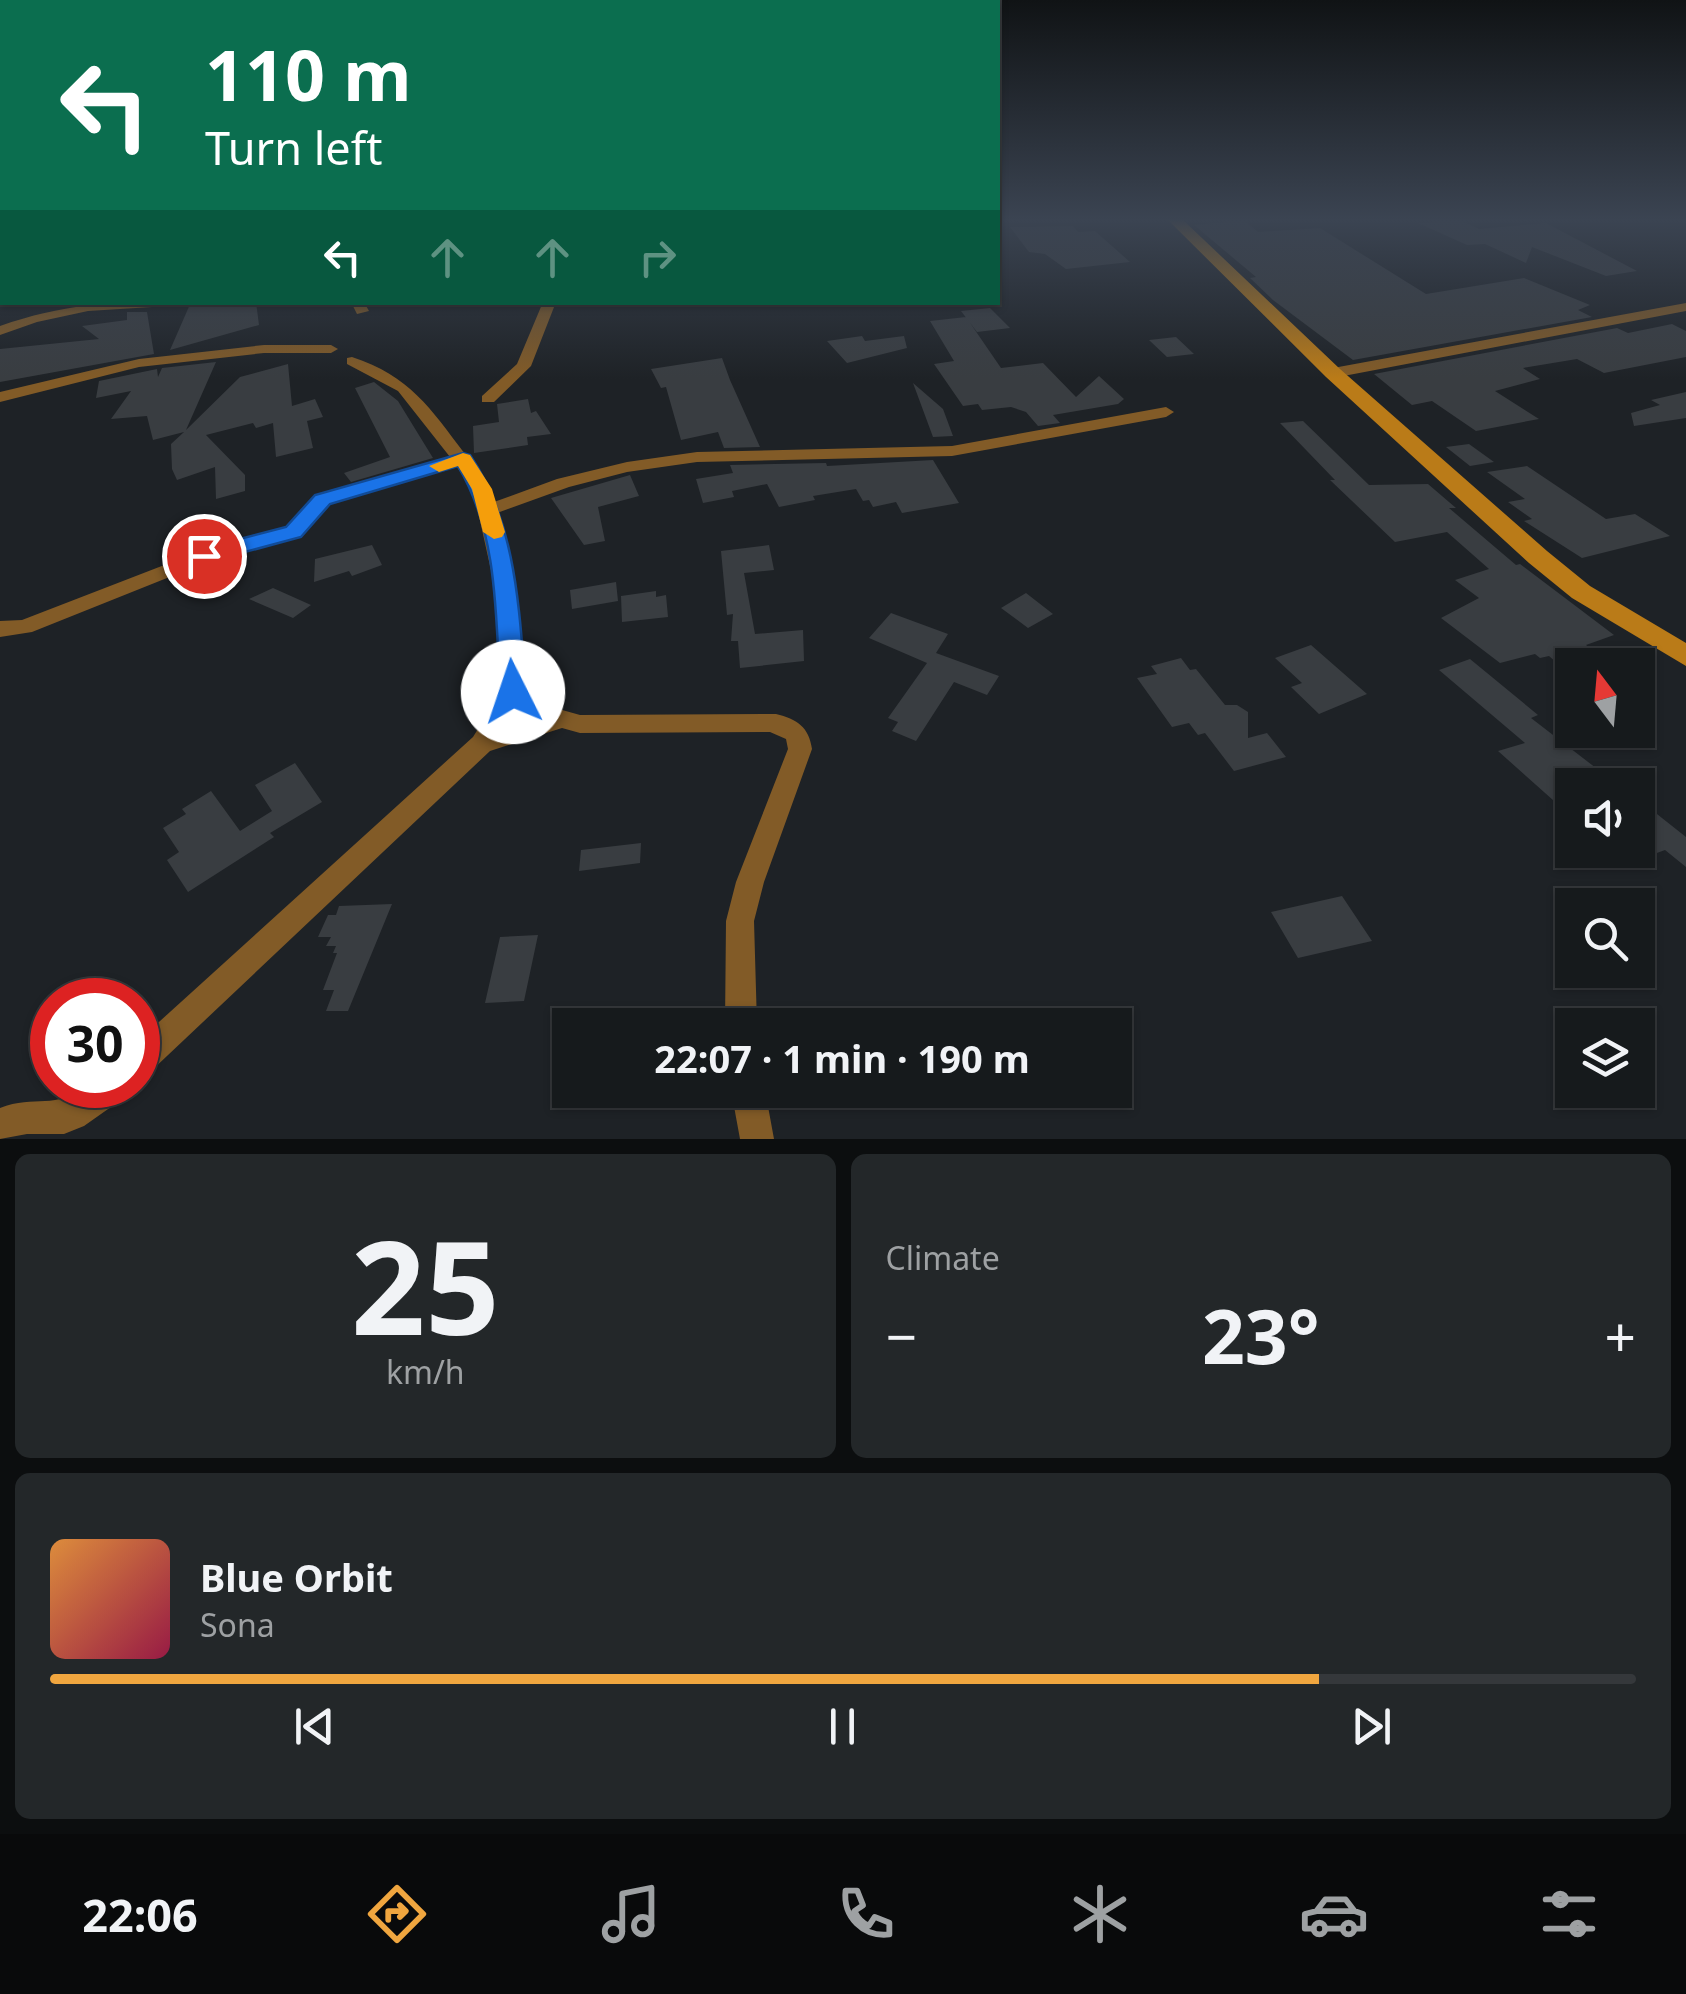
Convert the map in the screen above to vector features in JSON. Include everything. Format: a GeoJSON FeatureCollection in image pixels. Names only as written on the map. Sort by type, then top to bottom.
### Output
{"type":"FeatureCollection","features":[{"type":"Feature","properties":{"kind":"main road"},"geometry":{"type":"LineString","coordinates":[[1229,273],[1333,373],[1581,592],[1686,656]]}},
{"type":"Feature","properties":{"kind":"street"},"geometry":{"type":"LineString","coordinates":[[0,331],[88,307],[120,305]]}},
{"type":"Feature","properties":{"kind":"street"},"geometry":{"type":"LineString","coordinates":[[488,399],[524,366],[549,305]]}},
{"type":"Feature","properties":{"kind":"street"},"geometry":{"type":"LineString","coordinates":[[1333,373],[1684,309]]}},
{"type":"Feature","properties":{"kind":"street"},"geometry":{"type":"LineString","coordinates":[[0,396],[139,363],[264,349],[342,355],[403,388],[463,459],[482,489],[488,510],[506,593],[513,692],[482,744],[160,1042]]}},
{"type":"Feature","properties":{"kind":"street"},"geometry":{"type":"LineString","coordinates":[[488,510],[563,483],[680,459],[952,452],[1166,412]]}},
{"type":"Feature","properties":{"kind":"street"},"geometry":{"type":"LineString","coordinates":[[0,629],[24,627],[204,556],[294,532],[323,500],[463,459]]}},
{"type":"Feature","properties":{"kind":"street"},"geometry":{"type":"LineString","coordinates":[[513,692],[541,714],[580,724],[770,723],[789,727],[797,734],[800,749],[750,882],[740,921],[741,1008]]}},
{"type":"Feature","properties":{"kind":"street"},"geometry":{"type":"LineString","coordinates":[[482,744],[558,720]]}},
{"type":"Feature","properties":{"kind":"street"},"geometry":{"type":"LineString","coordinates":[[0,1125],[15,1117],[58,1118],[82,1108]]}},
{"type":"Feature","properties":{"kind":"street"},"geometry":{"type":"LineString","coordinates":[[751,1108],[757,1139]]}},
{"type":"Feature","properties":{"kind":"building"},"geometry":{"type":"Polygon","coordinates":[[[1251,273],[1393,273],[1426,294],[1524,278],[1590,305],[1578,310],[1592,317],[1353,360],[1273,300],[1250,278],[1256,277],[1251,273]]]}},
{"type":"Feature","properties":{"kind":"building"},"geometry":{"type":"Polygon","coordinates":[[[190,305],[256,305],[259,325],[170,350],[190,305]]]}},
{"type":"Feature","properties":{"kind":"building"},"geometry":{"type":"Polygon","coordinates":[[[990,308],[1010,328],[977,332],[961,311],[990,308]]]}},
{"type":"Feature","properties":{"kind":"building"},"geometry":{"type":"Polygon","coordinates":[[[127,312],[147,312],[154,354],[0,382],[0,349],[99,339],[82,326],[127,320],[127,312]]]}},
{"type":"Feature","properties":{"kind":"building"},"geometry":{"type":"Polygon","coordinates":[[[966,317],[1001,368],[1043,363],[1076,397],[1099,376],[1124,399],[1118,404],[1053,415],[1060,423],[1038,426],[1026,412],[1011,407],[982,410],[978,404],[963,406],[934,364],[954,361],[930,321],[966,317]]]}},
{"type":"Feature","properties":{"kind":"building"},"geometry":{"type":"Polygon","coordinates":[[[1672,324],[1686,331],[1686,357],[1604,373],[1577,359],[1523,368],[1540,379],[1495,391],[1539,419],[1476,431],[1432,401],[1412,405],[1374,374],[1617,328],[1628,333],[1672,324]]]}},
{"type":"Feature","properties":{"kind":"building"},"geometry":{"type":"Polygon","coordinates":[[[862,336],[865,341],[904,336],[907,348],[847,363],[827,341],[862,336]]]}},
{"type":"Feature","properties":{"kind":"building"},"geometry":{"type":"Polygon","coordinates":[[[1176,337],[1194,354],[1167,357],[1149,340],[1176,337]]]}},
{"type":"Feature","properties":{"kind":"building"},"geometry":{"type":"Polygon","coordinates":[[[722,358],[760,447],[724,448],[718,432],[681,440],[666,387],[661,388],[651,369],[722,358]]]}},
{"type":"Feature","properties":{"kind":"building"},"geometry":{"type":"Polygon","coordinates":[[[216,362],[186,430],[240,377],[288,364],[292,406],[315,399],[323,417],[307,421],[313,448],[276,457],[273,423],[256,428],[253,423],[206,435],[245,475],[245,491],[216,499],[215,467],[177,480],[172,469],[171,444],[184,432],[153,440],[147,416],[111,419],[131,391],[96,398],[99,381],[157,369],[158,377],[162,368],[216,362]]]}},
{"type":"Feature","properties":{"kind":"building"},"geometry":{"type":"Polygon","coordinates":[[[374,382],[398,401],[433,458],[351,482],[344,473],[390,457],[355,388],[374,382]]]}},
{"type":"Feature","properties":{"kind":"building"},"geometry":{"type":"Polygon","coordinates":[[[913,383],[943,409],[953,436],[933,437],[913,383]]]}},
{"type":"Feature","properties":{"kind":"building"},"geometry":{"type":"Polygon","coordinates":[[[1686,392],[1686,418],[1634,426],[1631,413],[1660,405],[1651,400],[1686,392]]]}},
{"type":"Feature","properties":{"kind":"building"},"geometry":{"type":"Polygon","coordinates":[[[528,399],[531,413],[536,411],[551,434],[527,437],[528,445],[474,453],[473,426],[499,422],[497,404],[528,399]]]}},
{"type":"Feature","properties":{"kind":"building"},"geometry":{"type":"Polygon","coordinates":[[[1303,421],[1369,485],[1428,484],[1456,508],[1449,508],[1516,565],[1520,564],[1614,635],[1586,645],[1590,648],[1555,648],[1555,661],[1535,654],[1500,663],[1441,618],[1479,598],[1455,580],[1489,569],[1447,532],[1395,542],[1330,480],[1335,480],[1280,423],[1303,421]]]}},
{"type":"Feature","properties":{"kind":"building"},"geometry":{"type":"Polygon","coordinates":[[[1469,444],[1494,462],[1470,466],[1446,447],[1469,444]]]}},
{"type":"Feature","properties":{"kind":"building"},"geometry":{"type":"Polygon","coordinates":[[[933,460],[959,503],[902,513],[896,502],[873,507],[869,500],[863,501],[856,489],[779,507],[767,484],[732,491],[734,497],[703,503],[696,479],[733,473],[730,465],[827,466],[933,460]]]}},
{"type":"Feature","properties":{"kind":"building"},"geometry":{"type":"Polygon","coordinates":[[[1527,466],[1606,519],[1635,514],[1670,536],[1582,558],[1524,521],[1532,519],[1508,502],[1525,499],[1487,472],[1527,466]]]}},
{"type":"Feature","properties":{"kind":"building"},"geometry":{"type":"Polygon","coordinates":[[[630,475],[639,496],[598,507],[605,541],[584,545],[551,498],[630,475]]]}},
{"type":"Feature","properties":{"kind":"building"},"geometry":{"type":"Polygon","coordinates":[[[372,545],[382,565],[352,576],[349,571],[314,582],[315,559],[372,545]]]}},
{"type":"Feature","properties":{"kind":"building"},"geometry":{"type":"Polygon","coordinates":[[[769,545],[774,570],[744,573],[755,634],[803,630],[804,661],[740,668],[738,641],[731,641],[733,614],[727,615],[721,551],[769,545]]]}},
{"type":"Feature","properties":{"kind":"building"},"geometry":{"type":"Polygon","coordinates":[[[616,582],[618,601],[572,609],[570,590],[616,582]]]}},
{"type":"Feature","properties":{"kind":"building"},"geometry":{"type":"Polygon","coordinates":[[[273,588],[311,605],[293,618],[249,599],[273,588]]]}},
{"type":"Feature","properties":{"kind":"building"},"geometry":{"type":"Polygon","coordinates":[[[656,591],[656,597],[666,595],[668,617],[622,622],[621,596],[656,591]]]}},
{"type":"Feature","properties":{"kind":"building"},"geometry":{"type":"Polygon","coordinates":[[[1026,593],[1053,614],[1028,628],[1001,608],[1026,593]]]}},
{"type":"Feature","properties":{"kind":"building"},"geometry":{"type":"Polygon","coordinates":[[[891,613],[948,634],[936,653],[999,676],[987,695],[954,682],[916,741],[892,731],[898,722],[888,718],[927,663],[869,638],[891,613]]]}},
{"type":"Feature","properties":{"kind":"building"},"geometry":{"type":"Polygon","coordinates":[[[1311,645],[1367,694],[1319,714],[1291,687],[1302,683],[1275,658],[1311,645]]]}},
{"type":"Feature","properties":{"kind":"building"},"geometry":{"type":"Polygon","coordinates":[[[1181,658],[1190,670],[1196,669],[1225,705],[1237,705],[1248,712],[1248,738],[1267,733],[1286,757],[1234,771],[1205,733],[1198,735],[1189,723],[1172,727],[1137,678],[1157,674],[1151,666],[1181,658]]]}},
{"type":"Feature","properties":{"kind":"building"},"geometry":{"type":"Polygon","coordinates":[[[1470,659],[1538,715],[1531,718],[1555,736],[1555,748],[1570,748],[1596,768],[1555,768],[1555,802],[1498,751],[1525,743],[1439,670],[1470,659]]]}},
{"type":"Feature","properties":{"kind":"building"},"geometry":{"type":"Polygon","coordinates":[[[295,763],[322,802],[270,833],[274,837],[188,892],[167,860],[179,852],[163,828],[186,814],[182,809],[211,791],[240,831],[272,811],[255,785],[295,763]]]}},
{"type":"Feature","properties":{"kind":"building"},"geometry":{"type":"Polygon","coordinates":[[[1655,812],[1686,837],[1686,867],[1665,850],[1655,854],[1655,812]]]}},
{"type":"Feature","properties":{"kind":"building"},"geometry":{"type":"Polygon","coordinates":[[[641,843],[640,863],[579,871],[581,850],[641,843]]]}},
{"type":"Feature","properties":{"kind":"building"},"geometry":{"type":"Polygon","coordinates":[[[1342,896],[1372,941],[1298,958],[1271,912],[1342,896]]]}},
{"type":"Feature","properties":{"kind":"building"},"geometry":{"type":"Polygon","coordinates":[[[392,904],[348,1011],[326,1011],[334,990],[323,990],[337,953],[333,953],[336,946],[326,946],[331,937],[318,937],[328,915],[336,915],[339,906],[392,904]]]}},
{"type":"Feature","properties":{"kind":"building"},"geometry":{"type":"Polygon","coordinates":[[[538,935],[524,1001],[485,1003],[500,937],[538,935]]]}},
{"type":"Feature","properties":{"kind":"slow traffic"},"geometry":{"type":"LineString","coordinates":[[439,466],[463,459],[482,489],[494,532]]}},
{"type":"Feature","properties":{"kind":"route"},"geometry":{"type":"LineString","coordinates":[[204,556],[294,532],[323,500],[463,459],[482,489],[495,535],[506,593],[513,692]]}}]}
